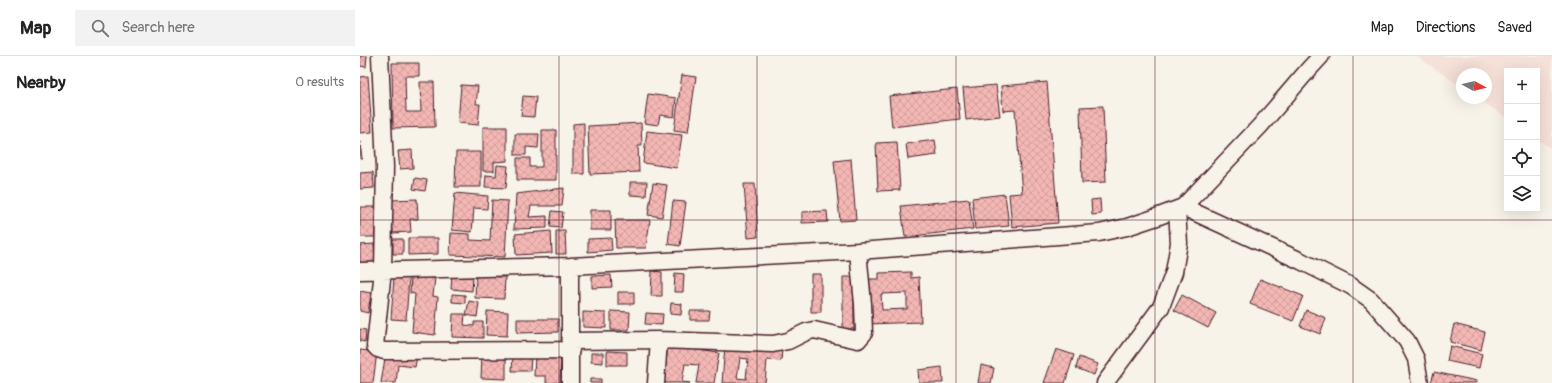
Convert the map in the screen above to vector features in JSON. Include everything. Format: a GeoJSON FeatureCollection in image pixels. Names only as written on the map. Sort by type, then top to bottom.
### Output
{"type":"FeatureCollection","features":[{"type":"Feature","properties":{"kind":"street"},"geometry":{"type":"LineString","coordinates":[[380,56],[385,167],[383,270],[375,341],[375,346],[378,349],[571,345],[659,340],[773,344],[788,341],[806,332],[814,330],[858,340],[864,333],[864,304],[858,251]]}},
{"type":"Feature","properties":{"kind":"street"},"geometry":{"type":"LineString","coordinates":[[360,271],[570,266],[858,251],[1099,233],[1127,227],[1180,208],[1260,126],[1322,56]]}},
{"type":"Feature","properties":{"kind":"street"},"geometry":{"type":"LineString","coordinates":[[1105,383],[1161,307],[1174,272],[1179,243],[1180,208]]}},
{"type":"Feature","properties":{"kind":"street"},"geometry":{"type":"LineString","coordinates":[[1180,208],[1322,271],[1351,286],[1371,300],[1407,341],[1416,359],[1420,383]]}},
{"type":"Feature","properties":{"kind":"street"},"geometry":{"type":"LineString","coordinates":[[570,266],[570,383]]}},
{"type":"Feature","properties":{"kind":"street"},"geometry":{"type":"LineString","coordinates":[[656,383],[659,340]]}},
{"type":"Feature","properties":{"kind":"shaded area"},"geometry":{"type":"Polygon","coordinates":[[[1416,56],[1552,56],[1552,149],[1540,141],[1540,68],[1504,68],[1504,116],[1486,104],[1492,104],[1492,68],[1456,68],[1456,83],[1416,56]]]}},
{"type":"Feature","properties":{"kind":"building"},"geometry":{"type":"Polygon","coordinates":[[[360,56],[367,56],[366,67],[360,66],[360,56]]]}},
{"type":"Feature","properties":{"kind":"building"},"geometry":{"type":"Polygon","coordinates":[[[392,63],[419,63],[419,76],[405,76],[406,112],[421,112],[420,82],[434,82],[435,127],[393,128],[392,63]]]}},
{"type":"Feature","properties":{"kind":"building"},"geometry":{"type":"Polygon","coordinates":[[[682,75],[696,77],[688,132],[674,130],[682,75]]]}},
{"type":"Feature","properties":{"kind":"building"},"geometry":{"type":"Polygon","coordinates":[[[368,76],[372,132],[360,133],[360,77],[368,76]]]}},
{"type":"Feature","properties":{"kind":"building"},"geometry":{"type":"Polygon","coordinates":[[[1047,82],[1058,223],[1012,227],[1009,194],[1022,193],[1015,110],[1003,111],[1001,86],[1047,82]]]}},
{"type":"Feature","properties":{"kind":"building"},"geometry":{"type":"Polygon","coordinates":[[[461,85],[478,86],[476,104],[480,104],[478,125],[458,123],[461,85]]]}},
{"type":"Feature","properties":{"kind":"building"},"geometry":{"type":"Polygon","coordinates":[[[996,85],[1000,116],[966,120],[963,88],[996,85]]]}},
{"type":"Feature","properties":{"kind":"building"},"geometry":{"type":"Polygon","coordinates":[[[957,89],[960,119],[892,127],[889,96],[957,89]]]}},
{"type":"Feature","properties":{"kind":"building"},"geometry":{"type":"Polygon","coordinates":[[[648,94],[676,98],[674,117],[660,115],[658,125],[644,123],[648,94]]]}},
{"type":"Feature","properties":{"kind":"building"},"geometry":{"type":"Polygon","coordinates":[[[523,96],[536,97],[534,117],[521,116],[523,96]]]}},
{"type":"Feature","properties":{"kind":"building"},"geometry":{"type":"Polygon","coordinates":[[[1103,106],[1106,182],[1082,183],[1080,107],[1103,106]]]}},
{"type":"Feature","properties":{"kind":"building"},"geometry":{"type":"Polygon","coordinates":[[[584,123],[584,174],[573,174],[573,124],[584,123]]]}},
{"type":"Feature","properties":{"kind":"building"},"geometry":{"type":"Polygon","coordinates":[[[641,123],[642,146],[638,146],[639,172],[590,174],[588,126],[641,123]]]}},
{"type":"Feature","properties":{"kind":"building"},"geometry":{"type":"Polygon","coordinates":[[[483,127],[507,127],[507,161],[494,162],[494,171],[483,171],[483,127]]]}},
{"type":"Feature","properties":{"kind":"building"},"geometry":{"type":"Polygon","coordinates":[[[542,130],[556,130],[556,180],[517,180],[517,158],[530,158],[530,167],[542,167],[542,130]]]}},
{"type":"Feature","properties":{"kind":"building"},"geometry":{"type":"Polygon","coordinates":[[[647,131],[682,135],[677,168],[643,163],[647,131]]]}},
{"type":"Feature","properties":{"kind":"building"},"geometry":{"type":"Polygon","coordinates":[[[515,134],[539,134],[538,148],[526,147],[526,155],[515,155],[515,134]]]}},
{"type":"Feature","properties":{"kind":"building"},"geometry":{"type":"Polygon","coordinates":[[[935,140],[937,155],[908,159],[906,144],[935,140]]]}},
{"type":"Feature","properties":{"kind":"building"},"geometry":{"type":"Polygon","coordinates":[[[360,142],[362,159],[360,159],[360,142]]]}},
{"type":"Feature","properties":{"kind":"building"},"geometry":{"type":"Polygon","coordinates":[[[897,142],[900,190],[878,191],[876,143],[897,142]]]}},
{"type":"Feature","properties":{"kind":"building"},"geometry":{"type":"Polygon","coordinates":[[[412,150],[413,168],[400,169],[398,151],[412,150]]]}},
{"type":"Feature","properties":{"kind":"building"},"geometry":{"type":"Polygon","coordinates":[[[456,152],[481,152],[481,187],[455,187],[456,152]]]}},
{"type":"Feature","properties":{"kind":"building"},"geometry":{"type":"Polygon","coordinates":[[[851,159],[856,220],[840,221],[834,161],[851,159]]]}},
{"type":"Feature","properties":{"kind":"building"},"geometry":{"type":"Polygon","coordinates":[[[497,165],[508,166],[506,188],[485,187],[486,175],[496,176],[497,165]]]}},
{"type":"Feature","properties":{"kind":"building"},"geometry":{"type":"Polygon","coordinates":[[[373,172],[374,188],[360,189],[360,173],[373,172]]]}},
{"type":"Feature","properties":{"kind":"building"},"geometry":{"type":"Polygon","coordinates":[[[415,178],[427,180],[425,191],[413,189],[415,178]]]}},
{"type":"Feature","properties":{"kind":"building"},"geometry":{"type":"Polygon","coordinates":[[[630,182],[647,182],[646,196],[630,195],[630,182]]]}},
{"type":"Feature","properties":{"kind":"building"},"geometry":{"type":"Polygon","coordinates":[[[653,183],[667,185],[662,217],[648,215],[653,183]]]}},
{"type":"Feature","properties":{"kind":"building"},"geometry":{"type":"Polygon","coordinates":[[[744,184],[755,184],[758,237],[748,238],[744,184]]]}},
{"type":"Feature","properties":{"kind":"building"},"geometry":{"type":"Polygon","coordinates":[[[564,188],[562,206],[531,206],[529,217],[547,216],[547,228],[514,229],[516,194],[564,188]]]}},
{"type":"Feature","properties":{"kind":"building"},"geometry":{"type":"Polygon","coordinates":[[[455,193],[488,196],[487,209],[474,208],[472,232],[452,230],[455,193]]]}},
{"type":"Feature","properties":{"kind":"building"},"geometry":{"type":"Polygon","coordinates":[[[1005,194],[1009,226],[975,229],[972,198],[1005,194]]]}},
{"type":"Feature","properties":{"kind":"building"},"geometry":{"type":"Polygon","coordinates":[[[417,199],[418,219],[410,219],[411,232],[393,233],[391,200],[417,199]]]}},
{"type":"Feature","properties":{"kind":"building"},"geometry":{"type":"Polygon","coordinates":[[[969,199],[973,229],[905,237],[901,206],[969,199]]]}},
{"type":"Feature","properties":{"kind":"building"},"geometry":{"type":"Polygon","coordinates":[[[1100,199],[1101,214],[1092,215],[1091,200],[1100,199]]]}},
{"type":"Feature","properties":{"kind":"building"},"geometry":{"type":"Polygon","coordinates":[[[492,200],[508,201],[505,257],[450,255],[451,233],[470,234],[470,240],[490,241],[492,200]]]}},
{"type":"Feature","properties":{"kind":"building"},"geometry":{"type":"Polygon","coordinates":[[[673,201],[686,202],[680,246],[668,244],[673,201]]]}},
{"type":"Feature","properties":{"kind":"building"},"geometry":{"type":"Polygon","coordinates":[[[360,207],[375,207],[375,237],[360,237],[360,207]]]}},
{"type":"Feature","properties":{"kind":"building"},"geometry":{"type":"Polygon","coordinates":[[[590,210],[611,210],[611,230],[590,230],[590,210]]]}},
{"type":"Feature","properties":{"kind":"building"},"geometry":{"type":"Polygon","coordinates":[[[552,211],[563,212],[561,228],[550,227],[552,211]]]}},
{"type":"Feature","properties":{"kind":"building"},"geometry":{"type":"Polygon","coordinates":[[[827,211],[828,222],[802,223],[802,212],[827,211]]]}},
{"type":"Feature","properties":{"kind":"building"},"geometry":{"type":"Polygon","coordinates":[[[615,220],[650,220],[646,248],[616,248],[615,220]]]}},
{"type":"Feature","properties":{"kind":"building"},"geometry":{"type":"Polygon","coordinates":[[[551,231],[552,253],[516,255],[515,234],[551,231]]]}},
{"type":"Feature","properties":{"kind":"building"},"geometry":{"type":"Polygon","coordinates":[[[556,231],[565,231],[566,254],[556,254],[556,231]]]}},
{"type":"Feature","properties":{"kind":"building"},"geometry":{"type":"Polygon","coordinates":[[[408,238],[438,238],[438,254],[408,255],[408,238]]]}},
{"type":"Feature","properties":{"kind":"building"},"geometry":{"type":"Polygon","coordinates":[[[611,238],[612,250],[588,252],[588,239],[611,238]]]}},
{"type":"Feature","properties":{"kind":"building"},"geometry":{"type":"Polygon","coordinates":[[[393,239],[403,239],[403,254],[393,254],[393,239]]]}},
{"type":"Feature","properties":{"kind":"building"},"geometry":{"type":"Polygon","coordinates":[[[374,244],[375,262],[360,263],[360,245],[374,244]]]}},
{"type":"Feature","properties":{"kind":"building"},"geometry":{"type":"Polygon","coordinates":[[[652,271],[662,272],[662,296],[651,296],[652,271]]]}},
{"type":"Feature","properties":{"kind":"building"},"geometry":{"type":"Polygon","coordinates":[[[911,272],[911,278],[919,277],[921,322],[868,324],[866,279],[879,279],[879,273],[911,272]],[[907,293],[881,294],[882,310],[907,309],[907,293]]]}},
{"type":"Feature","properties":{"kind":"building"},"geometry":{"type":"Polygon","coordinates":[[[675,273],[684,274],[683,292],[674,292],[675,273]]]}},
{"type":"Feature","properties":{"kind":"building"},"geometry":{"type":"Polygon","coordinates":[[[811,274],[821,274],[821,312],[811,312],[811,274]]]}},
{"type":"Feature","properties":{"kind":"building"},"geometry":{"type":"Polygon","coordinates":[[[452,275],[473,277],[472,291],[451,289],[452,275]]]}},
{"type":"Feature","properties":{"kind":"building"},"geometry":{"type":"Polygon","coordinates":[[[611,275],[612,287],[592,288],[592,276],[611,275]]]}},
{"type":"Feature","properties":{"kind":"building"},"geometry":{"type":"Polygon","coordinates":[[[411,276],[435,278],[433,296],[438,297],[435,335],[412,332],[415,294],[410,293],[411,276]]]}},
{"type":"Feature","properties":{"kind":"building"},"geometry":{"type":"Polygon","coordinates":[[[476,276],[505,277],[504,299],[475,298],[476,276]]]}},
{"type":"Feature","properties":{"kind":"building"},"geometry":{"type":"Polygon","coordinates":[[[394,277],[409,278],[406,320],[391,319],[394,277]]]}},
{"type":"Feature","properties":{"kind":"building"},"geometry":{"type":"Polygon","coordinates":[[[843,277],[854,277],[854,329],[843,329],[843,277]]]}},
{"type":"Feature","properties":{"kind":"building"},"geometry":{"type":"Polygon","coordinates":[[[1260,279],[1303,296],[1293,321],[1250,304],[1260,279]]]}},
{"type":"Feature","properties":{"kind":"building"},"geometry":{"type":"Polygon","coordinates":[[[360,291],[371,293],[368,313],[360,311],[360,291]]]}},
{"type":"Feature","properties":{"kind":"building"},"geometry":{"type":"Polygon","coordinates":[[[618,292],[634,292],[634,304],[618,304],[618,292]]]}},
{"type":"Feature","properties":{"kind":"building"},"geometry":{"type":"Polygon","coordinates":[[[452,294],[465,295],[465,303],[452,302],[452,294]]]}},
{"type":"Feature","properties":{"kind":"building"},"geometry":{"type":"Polygon","coordinates":[[[1182,295],[1216,313],[1208,328],[1174,310],[1182,295]]]}},
{"type":"Feature","properties":{"kind":"building"},"geometry":{"type":"Polygon","coordinates":[[[469,301],[479,303],[477,317],[466,315],[469,301]]]}},
{"type":"Feature","properties":{"kind":"building"},"geometry":{"type":"Polygon","coordinates":[[[671,303],[682,304],[681,315],[670,314],[671,303]]]}},
{"type":"Feature","properties":{"kind":"building"},"geometry":{"type":"Polygon","coordinates":[[[1306,310],[1326,318],[1320,334],[1300,326],[1306,310]]]}},
{"type":"Feature","properties":{"kind":"building"},"geometry":{"type":"Polygon","coordinates":[[[487,311],[508,312],[507,336],[486,335],[487,311]]]}},
{"type":"Feature","properties":{"kind":"building"},"geometry":{"type":"Polygon","coordinates":[[[611,311],[630,312],[629,330],[611,330],[611,311]]]}},
{"type":"Feature","properties":{"kind":"building"},"geometry":{"type":"Polygon","coordinates":[[[690,311],[710,311],[709,320],[690,320],[690,311]]]}},
{"type":"Feature","properties":{"kind":"building"},"geometry":{"type":"Polygon","coordinates":[[[583,312],[606,313],[606,328],[583,327],[583,312]]]}},
{"type":"Feature","properties":{"kind":"building"},"geometry":{"type":"Polygon","coordinates":[[[646,313],[663,314],[662,325],[645,324],[646,313]]]}},
{"type":"Feature","properties":{"kind":"building"},"geometry":{"type":"Polygon","coordinates":[[[453,314],[465,314],[464,325],[474,326],[474,322],[483,322],[483,338],[452,337],[453,314]]]}},
{"type":"Feature","properties":{"kind":"building"},"geometry":{"type":"Polygon","coordinates":[[[517,319],[558,319],[558,332],[517,333],[517,319]]]}},
{"type":"Feature","properties":{"kind":"building"},"geometry":{"type":"Polygon","coordinates":[[[1454,324],[1485,332],[1481,350],[1450,342],[1454,324]]]}},
{"type":"Feature","properties":{"kind":"building"},"geometry":{"type":"Polygon","coordinates":[[[360,329],[366,330],[365,342],[360,341],[360,329]]]}},
{"type":"Feature","properties":{"kind":"building"},"geometry":{"type":"Polygon","coordinates":[[[725,345],[782,350],[781,361],[767,360],[765,383],[722,383],[725,345]],[[740,358],[737,378],[746,379],[748,359],[740,358]]]}},
{"type":"Feature","properties":{"kind":"building"},"geometry":{"type":"Polygon","coordinates":[[[668,346],[719,353],[714,383],[696,383],[699,365],[685,364],[682,382],[690,383],[663,383],[668,346]]]}},
{"type":"Feature","properties":{"kind":"building"},"geometry":{"type":"Polygon","coordinates":[[[1450,346],[1482,354],[1479,368],[1447,361],[1450,346]]]}},
{"type":"Feature","properties":{"kind":"building"},"geometry":{"type":"Polygon","coordinates":[[[1056,349],[1074,355],[1065,383],[1044,383],[1056,349]]]}},
{"type":"Feature","properties":{"kind":"building"},"geometry":{"type":"Polygon","coordinates":[[[360,350],[377,352],[373,383],[360,383],[360,350]]]}},
{"type":"Feature","properties":{"kind":"building"},"geometry":{"type":"Polygon","coordinates":[[[607,351],[627,352],[627,365],[607,365],[607,351]]]}},
{"type":"Feature","properties":{"kind":"building"},"geometry":{"type":"Polygon","coordinates":[[[386,352],[417,356],[415,367],[398,365],[396,383],[381,383],[386,352]]]}},
{"type":"Feature","properties":{"kind":"building"},"geometry":{"type":"Polygon","coordinates":[[[591,353],[603,353],[603,363],[591,362],[591,353]]]}},
{"type":"Feature","properties":{"kind":"building"},"geometry":{"type":"Polygon","coordinates":[[[482,355],[506,356],[506,379],[481,378],[482,355]]]}},
{"type":"Feature","properties":{"kind":"building"},"geometry":{"type":"Polygon","coordinates":[[[535,355],[561,356],[560,383],[546,383],[546,376],[534,376],[535,355]]]}},
{"type":"Feature","properties":{"kind":"building"},"geometry":{"type":"Polygon","coordinates":[[[513,356],[531,356],[530,371],[512,371],[513,356]]]}},
{"type":"Feature","properties":{"kind":"building"},"geometry":{"type":"Polygon","coordinates":[[[1079,357],[1098,364],[1094,375],[1076,368],[1079,357]]]}},
{"type":"Feature","properties":{"kind":"building"},"geometry":{"type":"Polygon","coordinates":[[[981,365],[994,368],[991,383],[978,383],[981,365]]]}},
{"type":"Feature","properties":{"kind":"building"},"geometry":{"type":"Polygon","coordinates":[[[942,367],[943,383],[919,383],[918,370],[942,367]]]}},
{"type":"Feature","properties":{"kind":"building"},"geometry":{"type":"Polygon","coordinates":[[[1434,372],[1477,381],[1477,383],[1431,383],[1434,372]]]}},
{"type":"Feature","properties":{"kind":"building"},"geometry":{"type":"Polygon","coordinates":[[[590,379],[601,379],[601,383],[590,383],[590,379]]]}}]}
